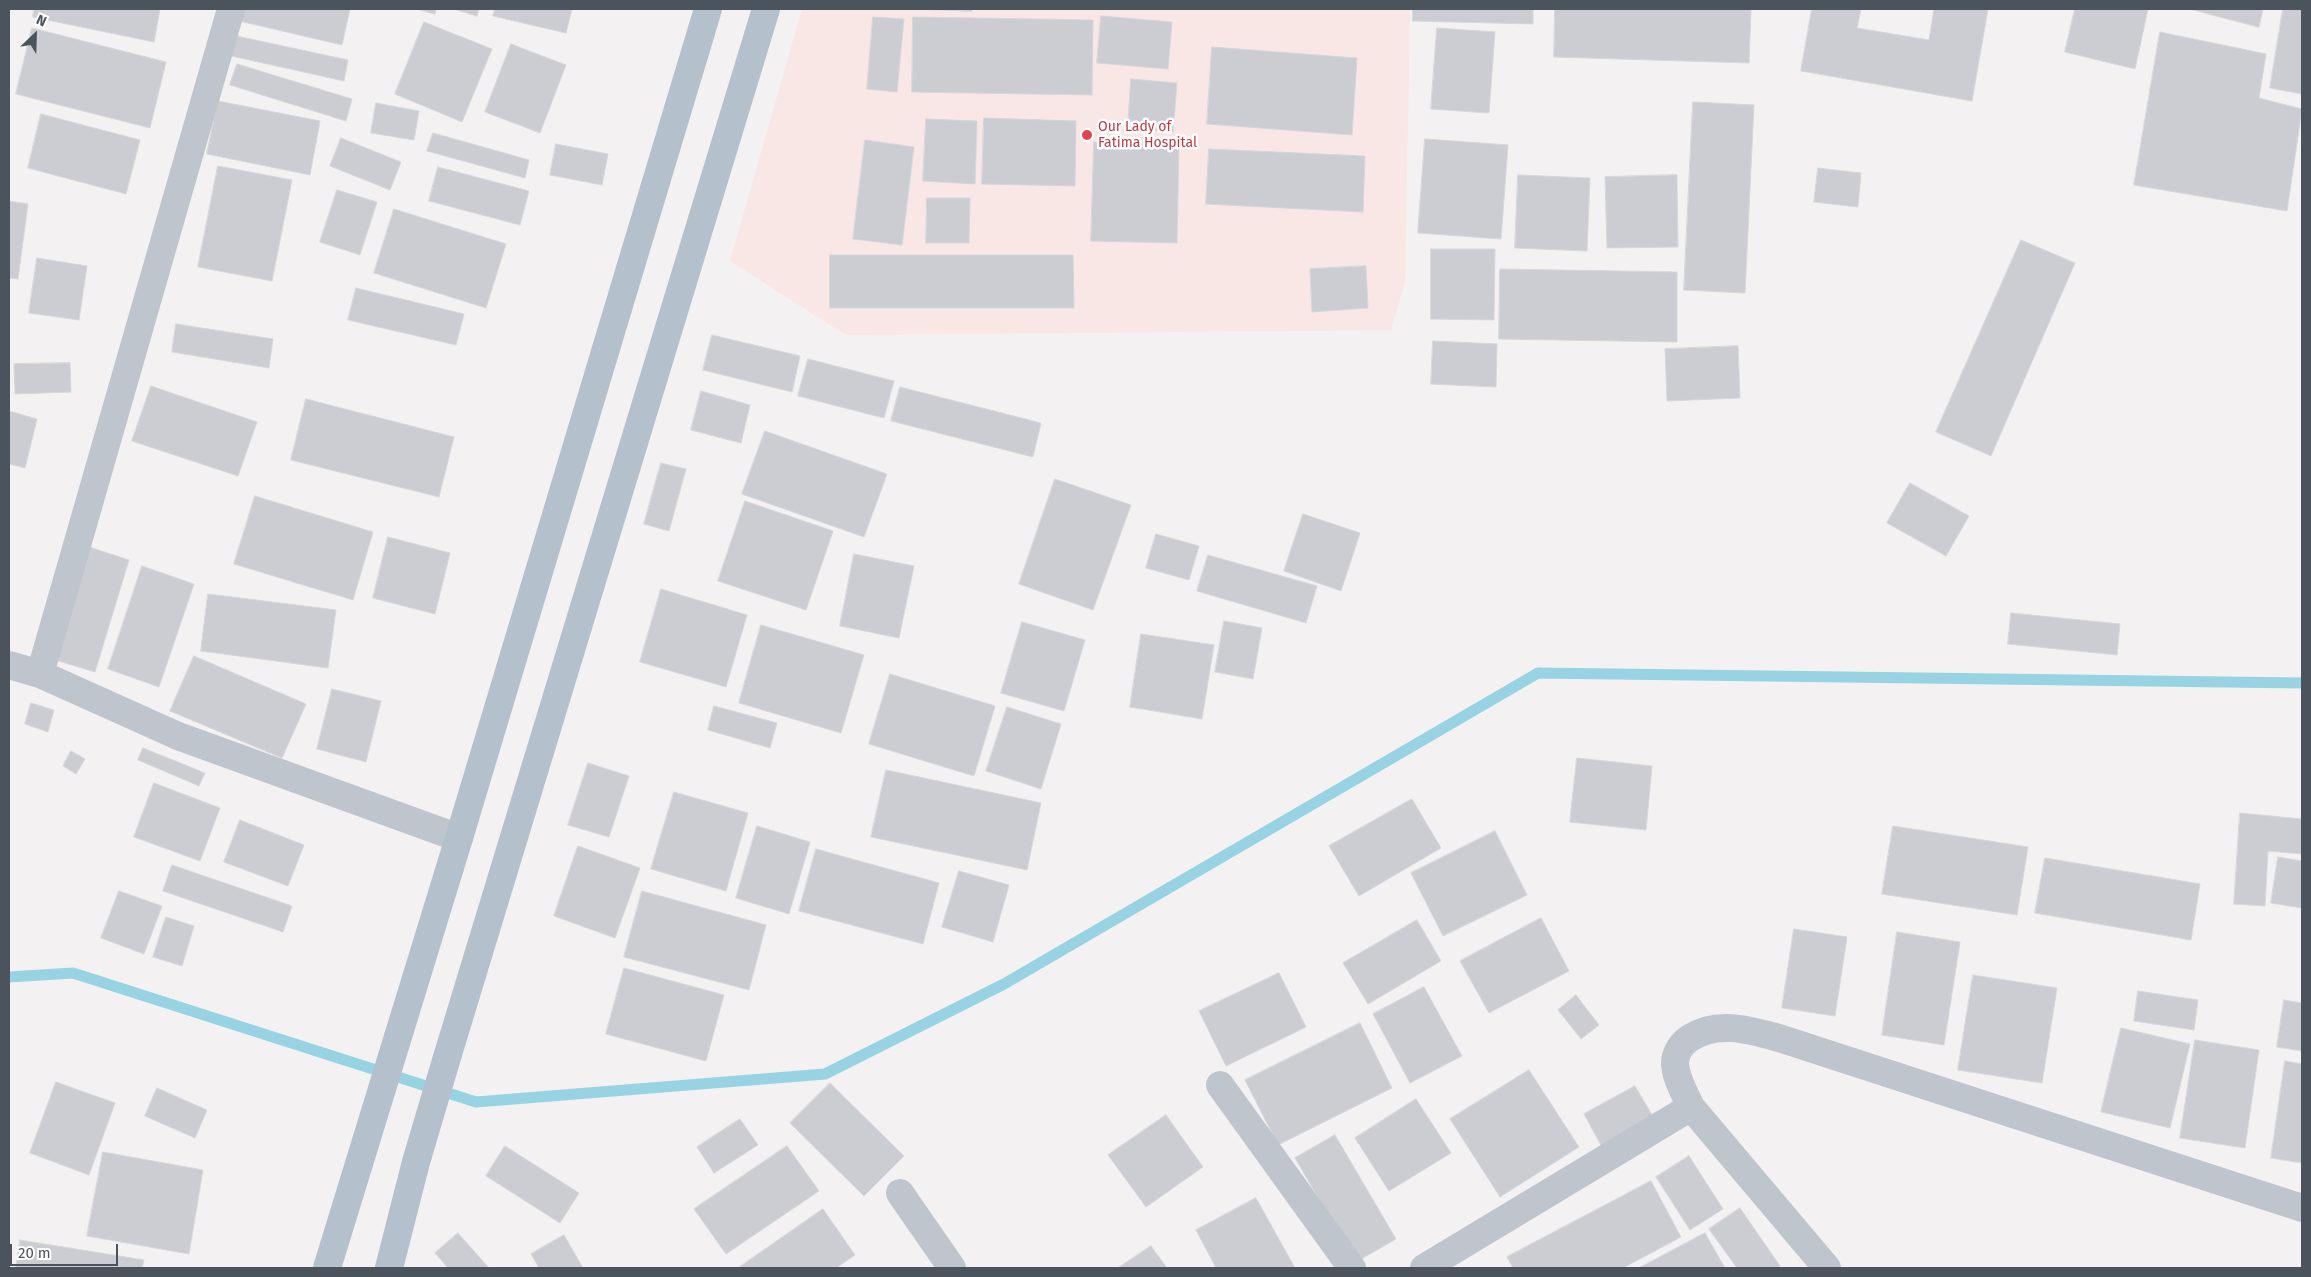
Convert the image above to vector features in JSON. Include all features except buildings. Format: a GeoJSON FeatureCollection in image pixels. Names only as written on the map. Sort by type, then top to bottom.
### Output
{"type":"FeatureCollection","features":[{"type":"Feature","properties":{"kind":"main road"},"geometry":{"type":"LineString","coordinates":[[327,1268],[398,1031],[459,838],[708,9]]}},
{"type":"Feature","properties":{"kind":"main road"},"geometry":{"type":"LineString","coordinates":[[389,1268],[416,1162],[448,1054],[766,9]]}},
{"type":"Feature","properties":{"kind":"street"},"geometry":{"type":"LineString","coordinates":[[40,674],[231,9]]}},
{"type":"Feature","properties":{"kind":"street"},"geometry":{"type":"LineString","coordinates":[[9,665],[40,674],[178,736],[459,838]]}},
{"type":"Feature","properties":{"kind":"street"},"geometry":{"type":"LineString","coordinates":[[1827,1268],[1691,1107],[1677,1077],[1675,1062],[1681,1044],[1696,1034],[1714,1028],[1749,1029],[2302,1208]]}},
{"type":"Feature","properties":{"kind":"street"},"geometry":{"type":"LineString","coordinates":[[1220,1085],[1352,1268]]}},
{"type":"Feature","properties":{"kind":"street"},"geometry":{"type":"LineString","coordinates":[[1424,1268],[1691,1107]]}},
{"type":"Feature","properties":{"kind":"street"},"geometry":{"type":"LineString","coordinates":[[900,1193],[952,1268]]}},
{"type":"Feature","properties":{"kind":"shaded area","name":"Our Lady of Fatima Hospital"},"geometry":{"type":"Polygon","coordinates":[[[802,9],[1410,9],[1405,282],[1391,330],[846,335],[730,261],[802,9]]]}},
{"type":"Feature","properties":{"kind":"waterway"},"geometry":{"type":"LineString","coordinates":[[9,977],[73,973],[476,1102],[825,1074],[1004,984],[1538,673],[2302,683]]}},
{"type":"Feature","properties":{"kind":"place","name":"Our Lady of Fatima Hospital"},"geometry":{"type":"Point","coordinates":[1087,135]}}]}
